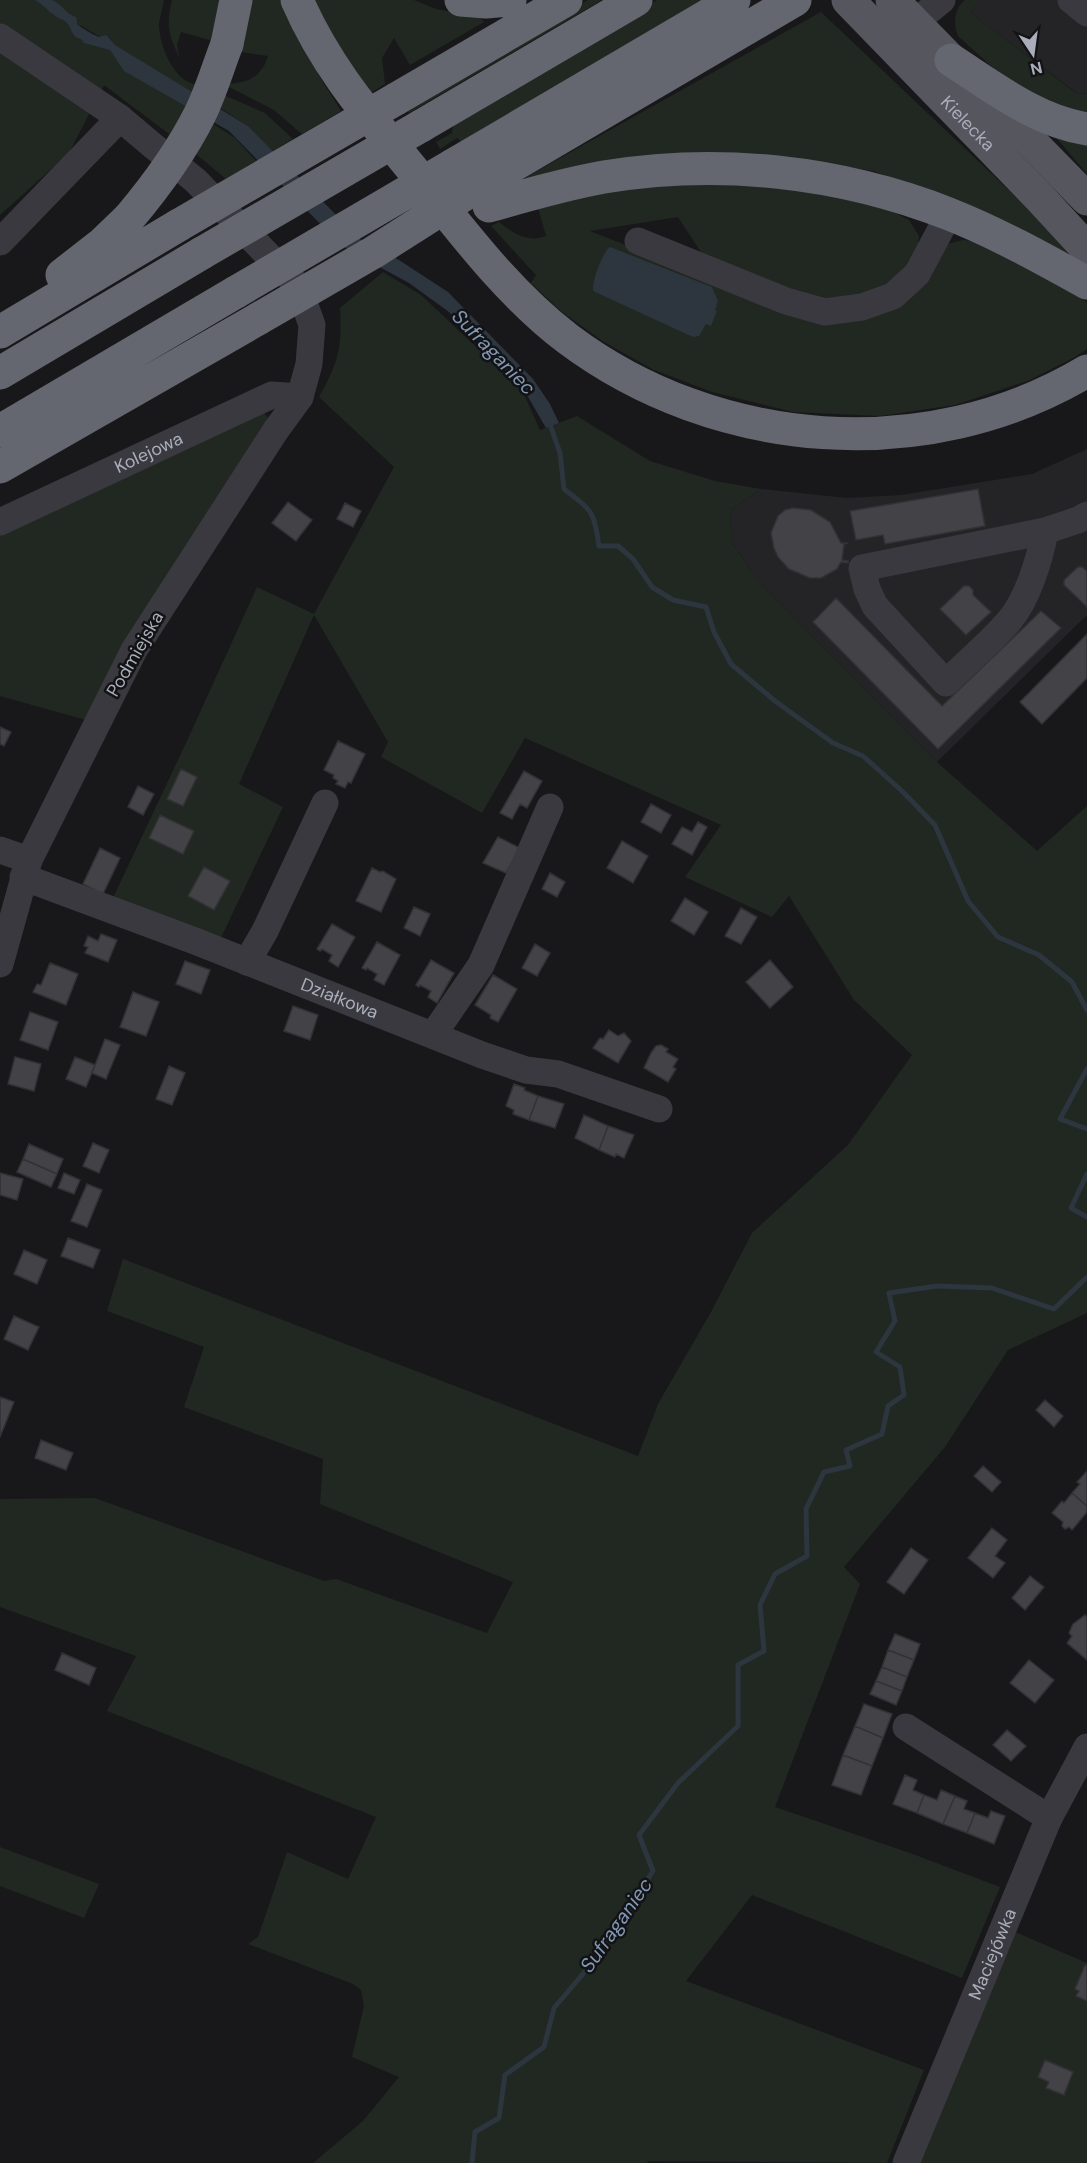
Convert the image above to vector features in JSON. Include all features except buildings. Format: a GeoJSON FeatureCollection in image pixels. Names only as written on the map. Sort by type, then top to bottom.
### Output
{"type":"FeatureCollection","features":[{"type":"Feature","properties":{"kind":"highway"},"geometry":{"type":"LineString","coordinates":[[0,324],[103,243],[129,218],[158,184],[201,112],[227,44],[236,0]]}},
{"type":"Feature","properties":{"kind":"highway"},"geometry":{"type":"LineString","coordinates":[[297,0],[320,48],[341,81],[460,230],[509,285],[568,338],[624,375],[661,393],[698,408],[775,428],[841,435],[884,434],[931,428],[986,415],[1023,403],[1087,371]]}},
{"type":"Feature","properties":{"kind":"highway"},"geometry":{"type":"LineString","coordinates":[[460,0],[486,2],[510,0]]}},
{"type":"Feature","properties":{"kind":"highway"},"geometry":{"type":"LineString","coordinates":[[0,332],[566,0]]}},
{"type":"Feature","properties":{"kind":"highway"},"geometry":{"type":"LineString","coordinates":[[0,373],[636,0]]}},
{"type":"Feature","properties":{"kind":"highway"},"geometry":{"type":"LineString","coordinates":[[0,467],[374,252],[472,187],[734,0]]}},
{"type":"Feature","properties":{"kind":"highway"},"geometry":{"type":"LineString","coordinates":[[0,431],[236,292],[472,187],[795,0]]}},
{"type":"Feature","properties":{"kind":"highway"},"geometry":{"type":"LineString","coordinates":[[951,60],[1011,99],[1044,116],[1087,129]]}},
{"type":"Feature","properties":{"kind":"highway"},"geometry":{"type":"LineString","coordinates":[[472,187],[545,190],[640,172],[717,169],[773,172],[827,179],[890,194],[949,214],[1020,245],[1087,284]]}},
{"type":"Feature","properties":{"kind":"main road","name":"Kielecka"},"geometry":{"type":"LineString","coordinates":[[848,0],[1087,249]]}},
{"type":"Feature","properties":{"kind":"main road","name":"Kielecka"},"geometry":{"type":"LineString","coordinates":[[903,11],[1087,199]]}},
{"type":"Feature","properties":{"kind":"street"},"geometry":{"type":"LineString","coordinates":[[903,11],[942,0]]}},
{"type":"Feature","properties":{"kind":"street"},"geometry":{"type":"LineString","coordinates":[[1071,0],[1087,13]]}},
{"type":"Feature","properties":{"kind":"street","name":"Podmiejska"},"geometry":{"type":"LineString","coordinates":[[0,37],[120,118],[196,181],[298,286],[312,325],[309,364],[300,396],[134,650],[26,869],[0,964]]}},
{"type":"Feature","properties":{"kind":"street"},"geometry":{"type":"LineString","coordinates":[[0,242],[120,118]]}},
{"type":"Feature","properties":{"kind":"street"},"geometry":{"type":"LineString","coordinates":[[638,241],[786,301],[825,312],[862,307],[893,296],[917,274],[949,214]]}},
{"type":"Feature","properties":{"kind":"street","name":"Kolejowa"},"geometry":{"type":"LineString","coordinates":[[0,522],[272,395],[300,396]]}},
{"type":"Feature","properties":{"kind":"street"},"geometry":{"type":"LineString","coordinates":[[1046,531],[1026,591],[1011,620],[946,683],[875,606],[867,589],[862,568],[1046,531],[1087,515]]}},
{"type":"Feature","properties":{"kind":"street"},"geometry":{"type":"LineString","coordinates":[[247,962],[265,931],[325,803]]}},
{"type":"Feature","properties":{"kind":"street"},"geometry":{"type":"LineString","coordinates":[[432,1035],[481,965],[550,807]]}},
{"type":"Feature","properties":{"kind":"street","name":"Działkowa"},"geometry":{"type":"LineString","coordinates":[[0,850],[26,869],[247,962],[482,1055],[526,1070],[558,1074],[659,1109]]}},
{"type":"Feature","properties":{"kind":"street"},"geometry":{"type":"LineString","coordinates":[[906,1727],[1049,1818]]}},
{"type":"Feature","properties":{"kind":"street","name":"Maciejówka"},"geometry":{"type":"LineString","coordinates":[[906,2163],[1049,1818],[1087,1747]]}},
{"type":"Feature","properties":{"kind":"shaded area"},"geometry":{"type":"Polygon","coordinates":[[[0,0],[164,0],[159,24],[163,46],[179,75],[186,81],[198,85],[194,94],[117,47],[188,107],[173,137],[104,85],[69,153],[0,215],[0,0]],[[80,25],[88,43],[114,45],[80,25]]]}},
{"type":"Feature","properties":{"kind":"shaded area"},"geometry":{"type":"Polygon","coordinates":[[[172,0],[227,0],[213,41],[181,32],[177,45],[179,57],[169,29],[172,0]]]}},
{"type":"Feature","properties":{"kind":"shaded area"},"geometry":{"type":"Polygon","coordinates":[[[245,0],[280,0],[318,74],[341,111],[302,134],[274,110],[223,84],[251,79],[261,70],[268,56],[235,51],[245,0]]]}},
{"type":"Feature","properties":{"kind":"shaded area"},"geometry":{"type":"Polygon","coordinates":[[[312,0],[414,0],[436,9],[479,17],[484,22],[410,65],[394,38],[382,58],[385,84],[369,94],[345,59],[312,0]]]}},
{"type":"Feature","properties":{"kind":"shaded area"},"geometry":{"type":"Polygon","coordinates":[[[588,0],[602,0],[409,113],[404,107],[588,0]]]}},
{"type":"Feature","properties":{"kind":"shaded area"},"geometry":{"type":"Polygon","coordinates":[[[657,0],[716,0],[467,146],[457,138],[440,149],[436,142],[452,133],[454,119],[657,0]]]}},
{"type":"Feature","properties":{"kind":"shaded area"},"geometry":{"type":"Polygon","coordinates":[[[965,0],[980,0],[971,13],[1076,93],[1087,94],[1087,118],[1062,113],[1003,77],[958,36],[955,16],[965,0]]]}},
{"type":"Feature","properties":{"kind":"shaded area"},"geometry":{"type":"Polygon","coordinates":[[[980,0],[1087,0],[1087,94],[1077,93],[971,13],[980,0]]]}},
{"type":"Feature","properties":{"kind":"shaded area"},"geometry":{"type":"Polygon","coordinates":[[[821,12],[1087,264],[962,203],[873,171],[780,156],[517,182],[821,12]]]}},
{"type":"Feature","properties":{"kind":"shaded area"},"geometry":{"type":"Polygon","coordinates":[[[219,93],[265,113],[293,139],[273,151],[248,126],[214,104],[219,93]]]}},
{"type":"Feature","properties":{"kind":"shaded area"},"geometry":{"type":"Polygon","coordinates":[[[207,120],[235,138],[256,161],[226,179],[191,150],[207,120]]]}},
{"type":"Feature","properties":{"kind":"shaded area"},"geometry":{"type":"Polygon","coordinates":[[[1048,128],[1087,138],[1087,174],[1048,128]]]}},
{"type":"Feature","properties":{"kind":"shaded area"},"geometry":{"type":"Polygon","coordinates":[[[719,183],[808,188],[877,204],[909,220],[919,236],[917,252],[895,281],[860,297],[822,302],[706,260],[678,217],[590,231],[737,289],[856,317],[947,244],[963,240],[984,243],[1033,268],[1087,302],[1087,349],[1030,380],[955,405],[880,416],[793,412],[712,392],[654,370],[604,342],[562,312],[531,283],[536,275],[491,226],[499,222],[521,236],[539,238],[546,236],[538,208],[625,188],[719,183]]]}},
{"type":"Feature","properties":{"kind":"shaded area"},"geometry":{"type":"Polygon","coordinates":[[[383,272],[421,295],[522,390],[540,430],[577,416],[650,461],[715,481],[761,489],[730,510],[732,544],[763,586],[937,762],[1037,851],[1087,806],[1087,1313],[1008,1350],[945,1447],[844,1567],[860,1584],[775,1807],[910,1853],[1000,1887],[962,1978],[752,1895],[686,1981],[924,2070],[887,2163],[648,2161],[647,2163],[313,2163],[363,2121],[399,2077],[352,2057],[364,2006],[361,1990],[353,1984],[248,1944],[258,1937],[287,1852],[348,1879],[376,1817],[107,1711],[136,1656],[0,1607],[0,1499],[95,1498],[324,1581],[336,1579],[487,1633],[513,1582],[320,1504],[323,1459],[184,1407],[204,1347],[107,1311],[123,1259],[638,1456],[658,1404],[711,1312],[752,1233],[848,1145],[912,1055],[854,1000],[789,896],[772,917],[685,877],[721,825],[525,738],[482,813],[381,757],[388,742],[314,615],[239,784],[283,807],[219,942],[112,900],[257,587],[314,614],[394,467],[319,397],[338,354],[340,308],[383,272]]]}},
{"type":"Feature","properties":{"kind":"shaded area"},"geometry":{"type":"Polygon","coordinates":[[[262,410],[270,421],[86,720],[0,696],[0,529],[262,410]]]}},
{"type":"Feature","properties":{"kind":"shaded area"},"geometry":{"type":"Polygon","coordinates":[[[1087,449],[1087,615],[937,762],[763,586],[732,544],[730,510],[761,489],[847,498],[901,495],[1032,474],[1087,449]]]}},
{"type":"Feature","properties":{"kind":"shaded area"},"geometry":{"type":"Polygon","coordinates":[[[0,1847],[99,1884],[84,1918],[0,1886],[0,1847]]]}},
{"type":"Feature","properties":{"kind":"shaded area"},"geometry":{"type":"Polygon","coordinates":[[[1013,1931],[1087,1963],[1087,2163],[917,2163],[1013,1931]]]}},
{"type":"Feature","properties":{"kind":"water"},"geometry":{"type":"Polygon","coordinates":[[[35,0],[55,1],[69,14],[76,17],[78,27],[85,34],[99,37],[106,35],[115,45],[248,126],[363,242],[399,260],[448,292],[533,379],[550,404],[559,423],[546,428],[524,390],[449,312],[409,283],[339,243],[229,131],[124,71],[110,50],[84,43],[74,35],[66,22],[35,0]]]}},
{"type":"Feature","properties":{"kind":"water"},"geometry":{"type":"Polygon","coordinates":[[[610,247],[712,287],[718,301],[711,326],[706,324],[699,336],[693,337],[595,292],[593,286],[596,273],[604,254],[610,247]]]}},
{"type":"Feature","properties":{"kind":"waterway","name":"Sufraganiec"},"geometry":{"type":"LineString","coordinates":[[74,26],[94,38]]}},
{"type":"Feature","properties":{"kind":"waterway","name":"Sufraganiec"},"geometry":{"type":"LineString","coordinates":[[548,419],[560,453],[564,489],[590,512],[599,546],[618,546],[633,559],[652,587],[673,600],[706,607],[714,632],[731,664],[775,701],[833,743],[863,756],[902,791],[935,825],[968,901],[998,937],[1039,955],[1072,982],[1087,1010]]}},
{"type":"Feature","properties":{"kind":"waterway","name":"Sufraganiec"},"geometry":{"type":"LineString","coordinates":[[1087,1069],[1060,1119],[1087,1129]]}},
{"type":"Feature","properties":{"kind":"waterway","name":"Sufraganiec"},"geometry":{"type":"LineString","coordinates":[[1087,1174],[1071,1208],[1087,1217]]}},
{"type":"Feature","properties":{"kind":"waterway","name":"Sufraganiec"},"geometry":{"type":"LineString","coordinates":[[472,2163],[475,2132],[499,2118],[505,2075],[544,2047],[554,2008],[600,1954],[653,1871],[639,1835],[678,1783],[738,1726],[738,1665],[764,1651],[760,1605],[775,1574],[807,1556],[806,1509],[824,1472],[850,1466],[846,1450],[882,1434],[888,1406],[904,1395],[900,1367],[876,1352],[895,1321],[889,1293],[937,1286],[992,1288],[1054,1309],[1087,1277]]}}]}
